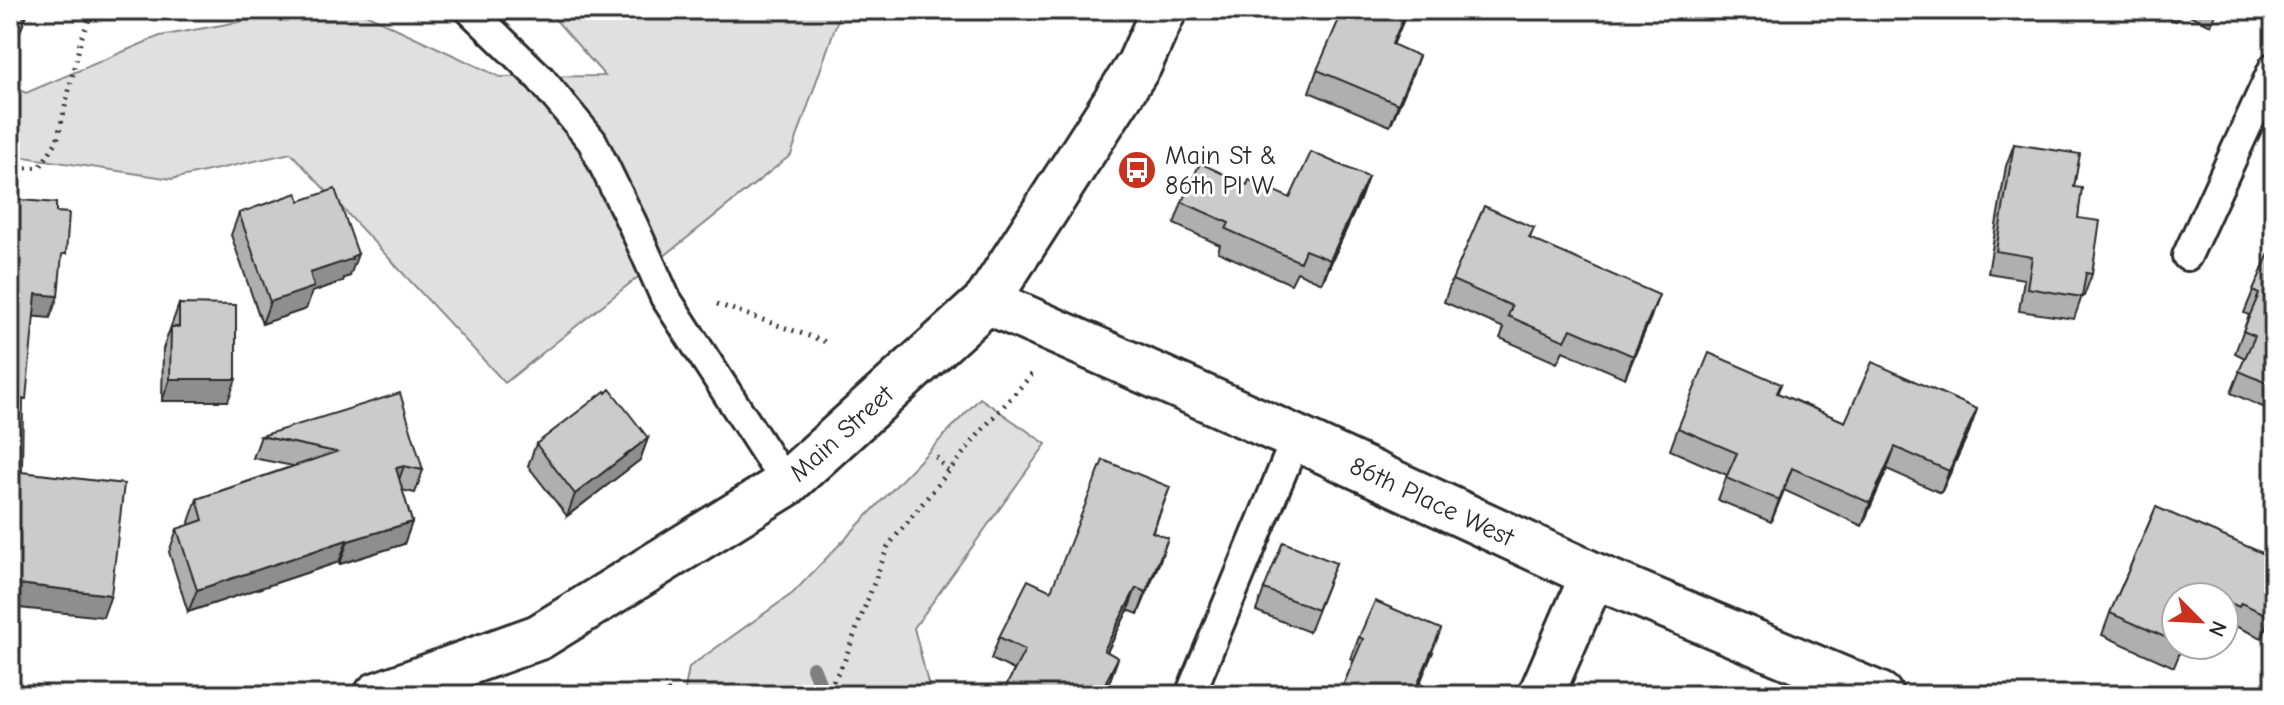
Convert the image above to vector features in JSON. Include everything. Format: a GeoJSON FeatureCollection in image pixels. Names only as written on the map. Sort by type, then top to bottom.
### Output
{"type":"FeatureCollection","features":[{"type":"Feature","properties":{"kind":"street","name":"Main Street"},"geometry":{"type":"LineString","coordinates":[[377,695],[539,637],[786,484],[987,301],[1139,65],[1164,10]]}},
{"type":"Feature","properties":{"kind":"street","name":"86th Place West"},"geometry":{"type":"LineString","coordinates":[[987,301],[1296,438],[1593,575],[1880,695]]}},
{"type":"Feature","properties":{"kind":"street"},"geometry":{"type":"LineString","coordinates":[[1541,695],[1593,575]]}},
{"type":"Feature","properties":{"kind":"lane"},"geometry":{"type":"LineString","coordinates":[[470,10],[540,78],[592,141],[665,297],[786,484]]}},
{"type":"Feature","properties":{"kind":"lane"},"geometry":{"type":"LineString","coordinates":[[2187,256],[2274,67]]}},
{"type":"Feature","properties":{"kind":"lane"},"geometry":{"type":"LineString","coordinates":[[1190,695],[1296,438]]}},
{"type":"Feature","properties":{"kind":"path"},"geometry":{"type":"LineString","coordinates":[[10,166],[40,167],[57,141],[81,39],[93,10]]}},
{"type":"Feature","properties":{"kind":"path"},"geometry":{"type":"LineString","coordinates":[[665,297],[722,305],[829,343]]}},
{"type":"Feature","properties":{"kind":"path"},"geometry":{"type":"LineString","coordinates":[[825,695],[844,662],[888,546],[1023,384]]}},
{"type":"Feature","properties":{"kind":"path"},"geometry":{"type":"LineString","coordinates":[[936,457],[949,472]]}},
{"type":"Feature","properties":{"kind":"shaded area"},"geometry":{"type":"Polygon","coordinates":[[[306,10],[357,10],[500,77],[605,76],[547,10],[841,10],[791,155],[505,383],[291,153],[172,179],[10,155],[10,85],[26,93],[160,36],[306,10]]]}},
{"type":"Feature","properties":{"kind":"shaded area"},"geometry":{"type":"Polygon","coordinates":[[[980,398],[1046,444],[914,628],[931,695],[684,695],[689,667],[793,593],[980,398]]]}},
{"type":"Feature","properties":{"kind":"building"},"geometry":{"type":"Polygon","coordinates":[[[10,10],[28,10],[25,17],[10,10]]]}},
{"type":"Feature","properties":{"kind":"building"},"geometry":{"type":"Polygon","coordinates":[[[1343,10],[1407,10],[1392,44],[1419,56],[1398,104],[1317,70],[1343,10]]]}},
{"type":"Feature","properties":{"kind":"building"},"geometry":{"type":"Polygon","coordinates":[[[2014,144],[2080,154],[2074,187],[2082,188],[2078,218],[2100,221],[2092,274],[2086,273],[2082,297],[2027,288],[2032,257],[1996,251],[2014,144]]]}},
{"type":"Feature","properties":{"kind":"building"},"geometry":{"type":"Polygon","coordinates":[[[1311,152],[1368,177],[1330,260],[1305,250],[1300,262],[1226,229],[1229,223],[1182,202],[1200,163],[1247,185],[1249,180],[1290,198],[1311,152]]]}},
{"type":"Feature","properties":{"kind":"building"},"geometry":{"type":"Polygon","coordinates":[[[335,189],[358,254],[352,259],[310,273],[314,287],[270,302],[239,213],[297,193],[300,201],[335,189]]]}},
{"type":"Feature","properties":{"kind":"building"},"geometry":{"type":"Polygon","coordinates":[[[10,199],[56,203],[56,212],[69,213],[66,254],[62,254],[58,296],[36,294],[26,399],[23,399],[22,472],[124,484],[111,595],[10,583],[10,199]]]}},
{"type":"Feature","properties":{"kind":"building"},"geometry":{"type":"Polygon","coordinates":[[[1484,206],[1534,228],[1529,238],[1659,295],[1633,356],[1571,329],[1565,341],[1508,316],[1512,306],[1452,280],[1484,206]]]}},
{"type":"Feature","properties":{"kind":"building"},"geometry":{"type":"Polygon","coordinates":[[[2273,244],[2274,386],[2239,371],[2255,336],[2243,331],[2259,294],[2253,291],[2273,244]]]}},
{"type":"Feature","properties":{"kind":"building"},"geometry":{"type":"Polygon","coordinates":[[[179,304],[236,305],[236,379],[170,379],[171,327],[179,327],[179,304]]]}},
{"type":"Feature","properties":{"kind":"building"},"geometry":{"type":"Polygon","coordinates":[[[1709,353],[1781,384],[1777,393],[1845,422],[1872,362],[1977,409],[1949,471],[1895,447],[1870,503],[1792,468],[1779,500],[1726,478],[1737,453],[1678,428],[1709,353]]]}},
{"type":"Feature","properties":{"kind":"building"},"geometry":{"type":"Polygon","coordinates":[[[610,389],[648,438],[575,494],[536,444],[610,389]]]}},
{"type":"Feature","properties":{"kind":"building"},"geometry":{"type":"Polygon","coordinates":[[[400,393],[423,470],[404,466],[396,468],[412,522],[347,540],[197,590],[177,529],[203,520],[197,499],[336,452],[261,436],[400,393]]]}},
{"type":"Feature","properties":{"kind":"building"},"geometry":{"type":"Polygon","coordinates":[[[1103,460],[1170,487],[1152,532],[1168,538],[1146,592],[1136,588],[1104,650],[1118,658],[1099,695],[1020,695],[1005,688],[1025,650],[999,637],[1028,580],[1051,591],[1103,460]]]}},
{"type":"Feature","properties":{"kind":"building"},"geometry":{"type":"Polygon","coordinates":[[[2156,507],[2274,558],[2274,606],[2270,616],[2240,605],[2240,581],[2160,581],[2160,635],[2110,613],[2156,507]]]}},
{"type":"Feature","properties":{"kind":"building"},"geometry":{"type":"Polygon","coordinates":[[[1283,542],[1336,563],[1317,610],[1264,589],[1283,542]]]}},
{"type":"Feature","properties":{"kind":"building"},"geometry":{"type":"Polygon","coordinates":[[[1375,601],[1441,629],[1413,695],[1339,695],[1375,601]]]}},
{"type":"Feature","properties":{"kind":"waterway"},"geometry":{"type":"LineString","coordinates":[[813,668],[824,695]]}},
{"type":"Feature","properties":{"kind":"place","name":"Main St & 86th Pl W"},"geometry":{"type":"Point","coordinates":[1137,170]}}]}
